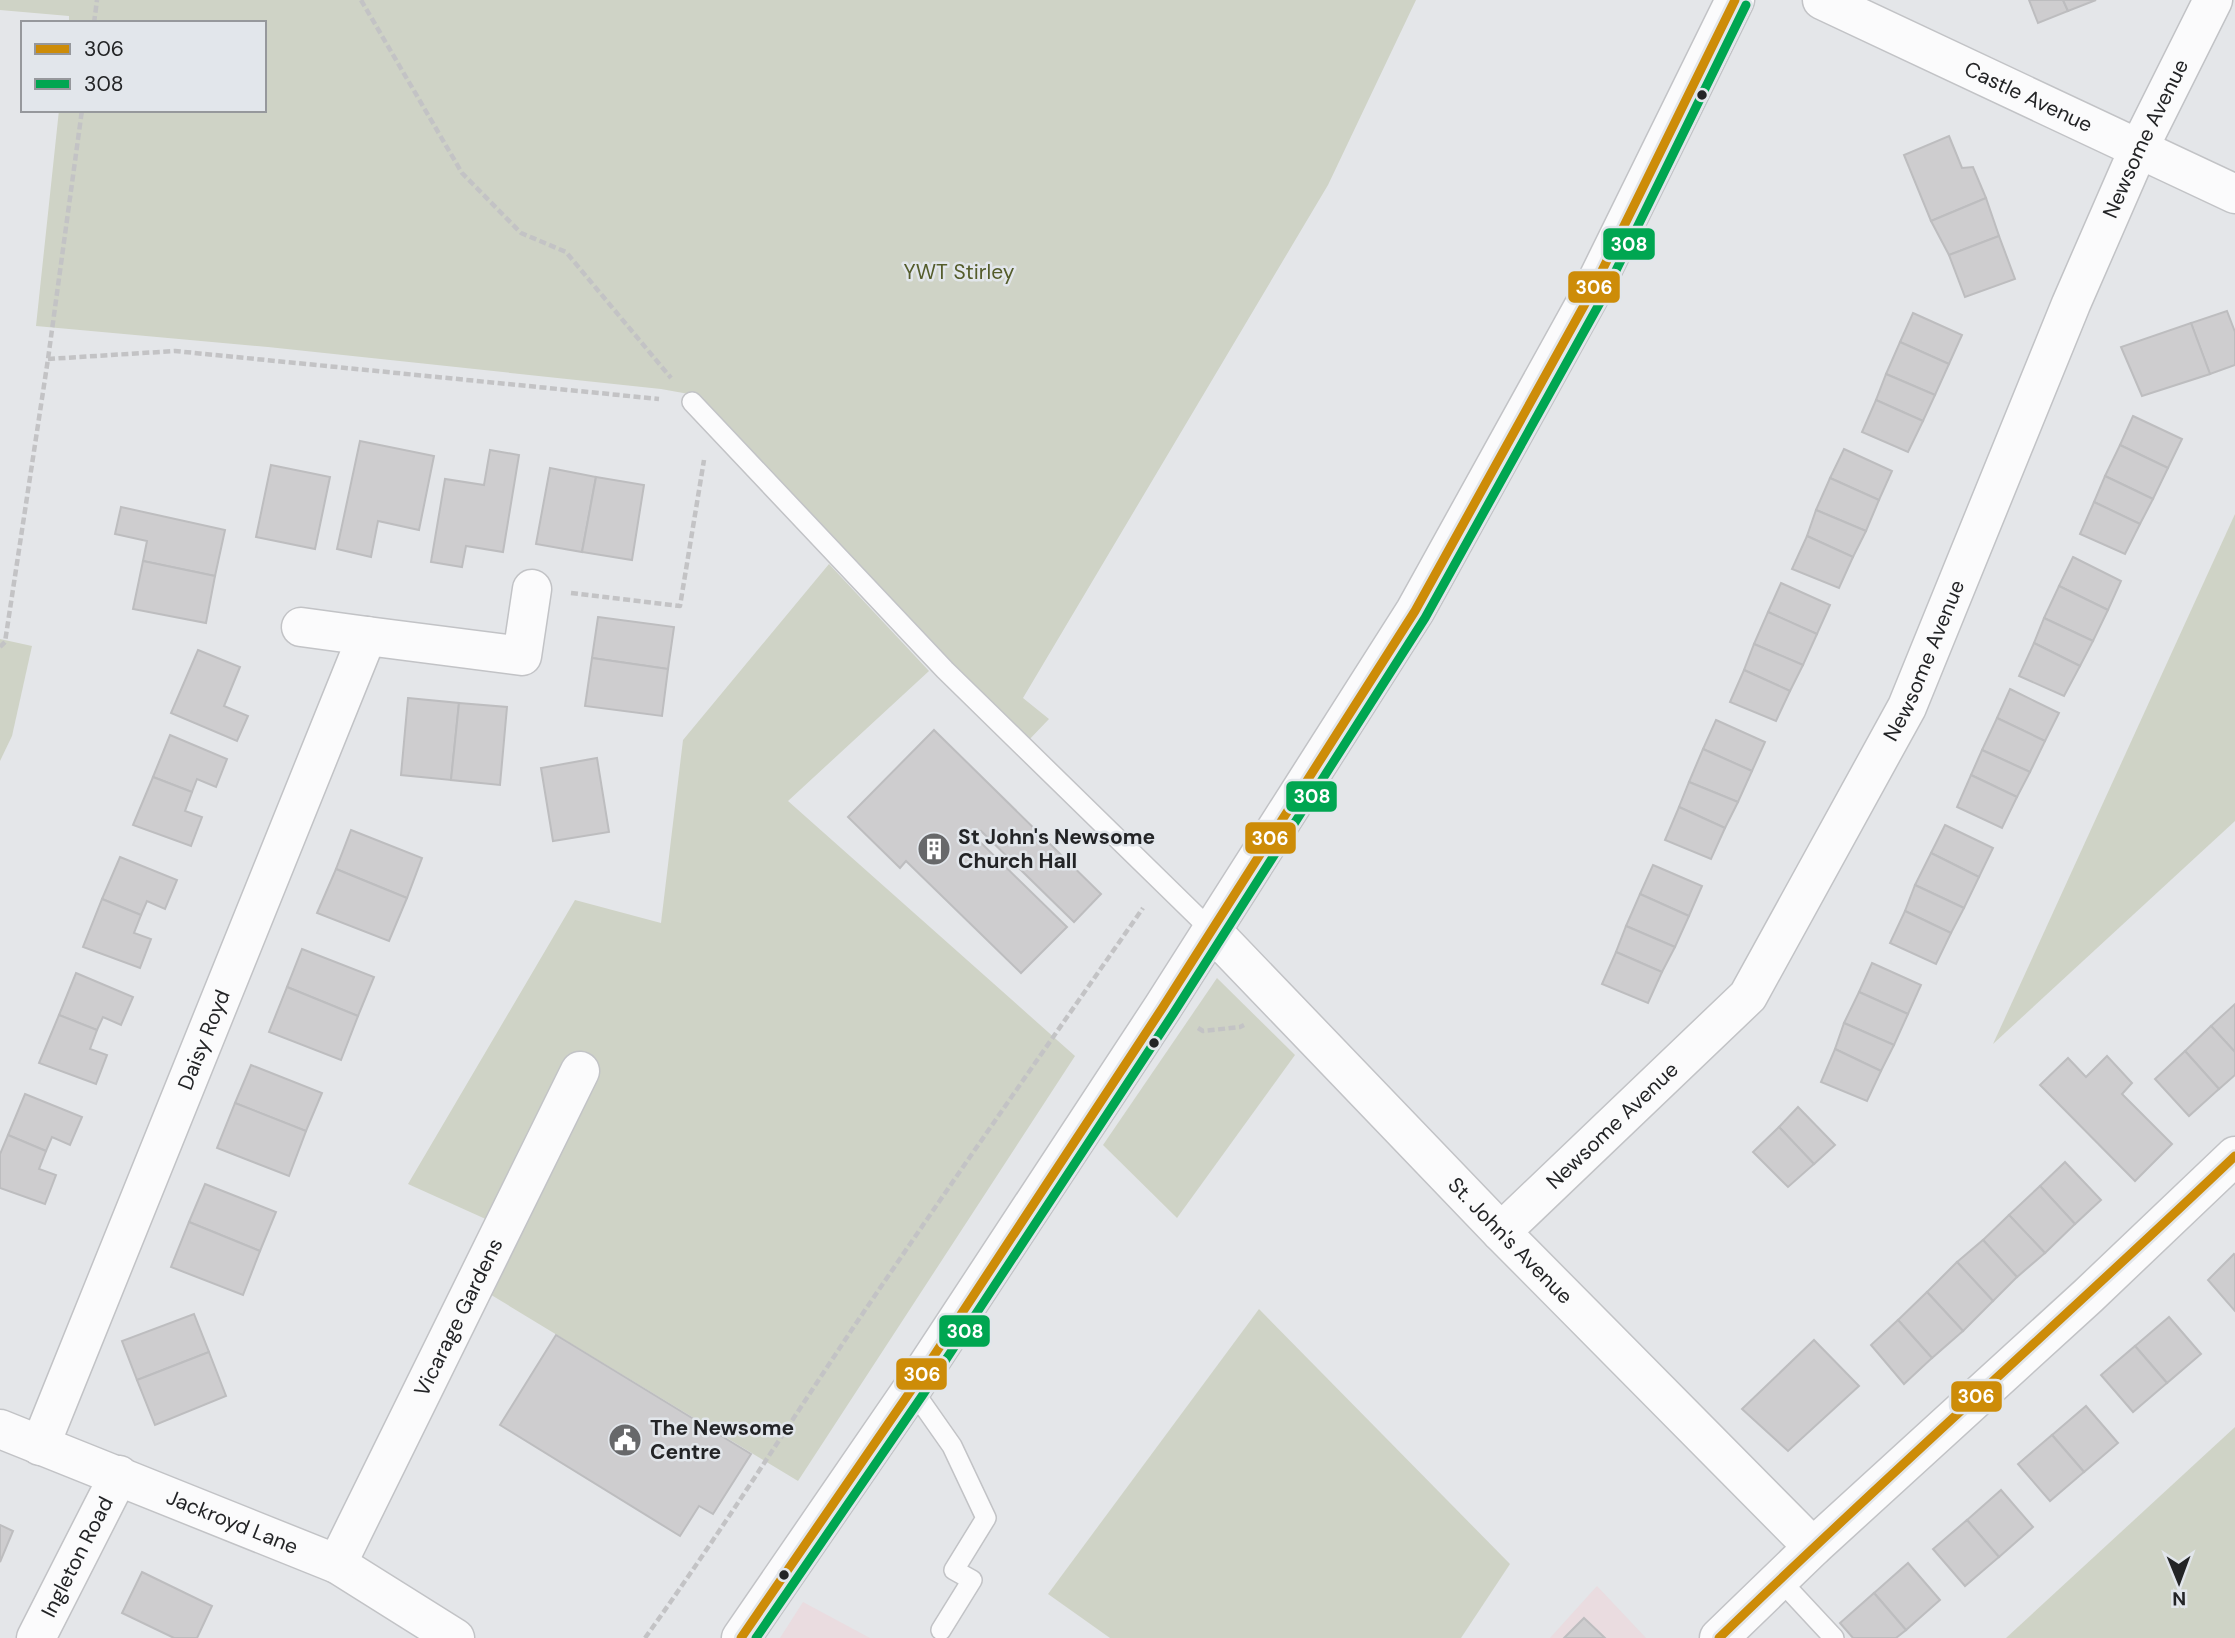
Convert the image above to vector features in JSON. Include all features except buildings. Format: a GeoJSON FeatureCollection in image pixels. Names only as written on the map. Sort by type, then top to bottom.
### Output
{"type":"FeatureCollection","features":[{"type":"Feature","properties":{"kind":"street"},"geometry":{"type":"LineString","coordinates":[[741,1638],[912,1389],[1163,1007],[1415,611],[1591,293],[1735,0]]}},
{"type":"Feature","properties":{"kind":"street","name":"Castle Avenue"},"geometry":{"type":"LineString","coordinates":[[1822,0],[2235,194]]}},
{"type":"Feature","properties":{"kind":"street","name":"Newsome Avenue"},"geometry":{"type":"LineString","coordinates":[[1501,1232],[1748,996],[1907,707],[2071,304],[2139,148],[2213,0]]}},
{"type":"Feature","properties":{"kind":"street"},"geometry":{"type":"LineString","coordinates":[[301,627],[522,656],[532,589]]}},
{"type":"Feature","properties":{"kind":"street","name":"Daisy Royd"},"geometry":{"type":"LineString","coordinates":[[40,1446],[367,636]]}},
{"type":"Feature","properties":{"kind":"street","name":"St. John's Avenue"},"geometry":{"type":"LineString","coordinates":[[1212,931],[1501,1232],[1813,1547]]}},
{"type":"Feature","properties":{"kind":"street","name":"Vicarage Gardens"},"geometry":{"type":"LineString","coordinates":[[337,1564],[580,1071]]}},
{"type":"Feature","properties":{"kind":"street"},"geometry":{"type":"LineString","coordinates":[[1719,1638],[1813,1547],[2088,1296],[2235,1156]]}},
{"type":"Feature","properties":{"kind":"street","name":"Jackroyd Lane"},"geometry":{"type":"LineString","coordinates":[[0,1429],[337,1564],[455,1638]]}},
{"type":"Feature","properties":{"kind":"street","name":"Ingleton Road"},"geometry":{"type":"LineString","coordinates":[[36,1638],[119,1475]]}},
{"type":"Feature","properties":{"kind":"lane"},"geometry":{"type":"LineString","coordinates":[[691,402],[945,670],[1212,931]]}},
{"type":"Feature","properties":{"kind":"lane"},"geometry":{"type":"LineString","coordinates":[[912,1389],[952,1446],[986,1518],[954,1570],[972,1580],[941,1630]]}},
{"type":"Feature","properties":{"kind":"lane"},"geometry":{"type":"LineString","coordinates":[[1779,1579],[1834,1638]]}},
{"type":"Feature","properties":{"kind":"path"},"geometry":{"type":"LineString","coordinates":[[94,21],[97,0]]}},
{"type":"Feature","properties":{"kind":"path"},"geometry":{"type":"LineString","coordinates":[[361,0],[462,173],[520,233],[566,252],[691,402]]}},
{"type":"Feature","properties":{"kind":"path"},"geometry":{"type":"LineString","coordinates":[[0,647],[5,642],[82,112]]}},
{"type":"Feature","properties":{"kind":"path"},"geometry":{"type":"LineString","coordinates":[[48,359],[175,351],[691,402]]}},
{"type":"Feature","properties":{"kind":"path"},"geometry":{"type":"LineString","coordinates":[[532,589],[680,606],[710,421]]}},
{"type":"Feature","properties":{"kind":"path"},"geometry":{"type":"LineString","coordinates":[[645,1638],[701,1560],[946,1190],[1143,908]]}},
{"type":"Feature","properties":{"kind":"path"},"geometry":{"type":"LineString","coordinates":[[1163,1007],[1203,1031],[1240,1027],[1279,1000]]}},
{"type":"Feature","properties":{"kind":"shaded area"},"geometry":{"type":"Polygon","coordinates":[[[1597,1586],[1646,1638],[1550,1638],[1597,1586]]]}},
{"type":"Feature","properties":{"kind":"shaded area"},"geometry":{"type":"Polygon","coordinates":[[[803,1602],[870,1638],[780,1638],[803,1602]]]}},
{"type":"Feature","properties":{"kind":"green space","name":"YWT Stirley"},"geometry":{"type":"Polygon","coordinates":[[[0,0],[1416,0],[1328,185],[1023,698],[1049,719],[1026,743],[700,396],[661,389],[268,347],[36,326],[59,112],[266,112],[266,21],[69,21],[69,16],[0,10],[0,0]]]}},
{"type":"Feature","properties":{"kind":"green space"},"geometry":{"type":"Polygon","coordinates":[[[2235,514],[2235,821],[1993,1044],[2235,514]]]}},
{"type":"Feature","properties":{"kind":"green space"},"geometry":{"type":"Polygon","coordinates":[[[829,564],[929,671],[788,801],[1075,1056],[798,1481],[483,1290],[512,1231],[408,1184],[575,900],[661,923],[683,740],[829,564]]]}},
{"type":"Feature","properties":{"kind":"green space"},"geometry":{"type":"Polygon","coordinates":[[[0,639],[32,646],[12,736],[0,761],[0,639]]]}},
{"type":"Feature","properties":{"kind":"green space"},"geometry":{"type":"Polygon","coordinates":[[[1217,978],[1295,1055],[1177,1218],[1103,1145],[1217,978]]]}},
{"type":"Feature","properties":{"kind":"green space"},"geometry":{"type":"Polygon","coordinates":[[[1259,1309],[1510,1564],[1461,1638],[1110,1638],[1048,1594],[1259,1309]]]}},
{"type":"Feature","properties":{"kind":"green space"},"geometry":{"type":"Polygon","coordinates":[[[2235,1427],[2235,1638],[2006,1638],[2235,1427]]]}},
{"type":"Feature","properties":{"kind":"transit line","name":"306"},"geometry":{"type":"LineString","coordinates":[[741,1638],[912,1389],[1163,1007],[1415,611],[1591,293],[1735,0]]}},
{"type":"Feature","properties":{"kind":"transit line","name":"308"},"geometry":{"type":"LineString","coordinates":[[756,1638],[922,1396],[1173,1014],[1425,618],[1602,299],[1746,5]]}},
{"type":"Feature","properties":{"kind":"transit line","name":"306"},"geometry":{"type":"LineString","coordinates":[[1719,1638],[2235,1156]]}},
{"type":"Feature","properties":{"kind":"place","name":"St John's Newsome Church Hall"},"geometry":{"type":"Point","coordinates":[934,849]}},
{"type":"Feature","properties":{"kind":"place","name":"The Newsome Centre"},"geometry":{"type":"Point","coordinates":[625,1440]}}]}
